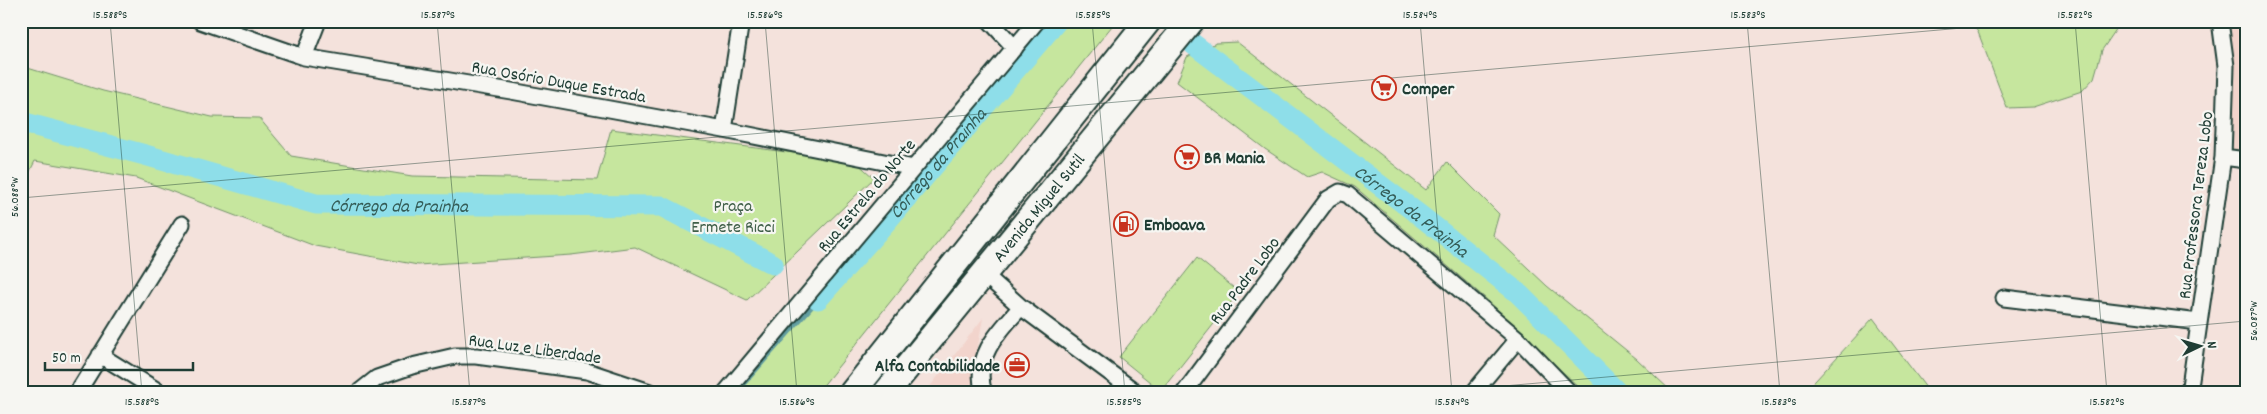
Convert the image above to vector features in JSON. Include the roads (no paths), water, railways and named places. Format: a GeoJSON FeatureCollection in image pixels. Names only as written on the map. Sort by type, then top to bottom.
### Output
{"type":"FeatureCollection","features":[{"type":"Feature","properties":{"kind":"highway","name":"Avenida Miguel Sutil"},"geometry":{"type":"LineString","coordinates":[[852,393],[1148,21]]}},
{"type":"Feature","properties":{"kind":"highway","name":"Avenida Miguel Sutil"},"geometry":{"type":"LineString","coordinates":[[886,393],[1191,21]]}},
{"type":"Feature","properties":{"kind":"street","name":"Rua Osório Duque Estrada"},"geometry":{"type":"LineString","coordinates":[[200,21],[304,57],[511,91],[724,130],[914,168]]}},
{"type":"Feature","properties":{"kind":"street"},"geometry":{"type":"LineString","coordinates":[[304,57],[318,21]]}},
{"type":"Feature","properties":{"kind":"street"},"geometry":{"type":"LineString","coordinates":[[724,130],[741,21]]}},
{"type":"Feature","properties":{"kind":"street"},"geometry":{"type":"LineString","coordinates":[[990,21],[1015,48]]}},
{"type":"Feature","properties":{"kind":"street","name":"Rua Estrela do Norte"},"geometry":{"type":"LineString","coordinates":[[725,393],[1037,21]]}},
{"type":"Feature","properties":{"kind":"street","name":"Rua Professora Tereza Lobo"},"geometry":{"type":"LineString","coordinates":[[2189,393],[2223,157],[2226,66],[2220,21]]}},
{"type":"Feature","properties":{"kind":"street"},"geometry":{"type":"LineString","coordinates":[[2223,157],[2246,160]]}},
{"type":"Feature","properties":{"kind":"street","name":"Rua Padre Lobo"},"geometry":{"type":"LineString","coordinates":[[1184,393],[1328,199],[1336,193],[1348,195],[1518,339]]}},
{"type":"Feature","properties":{"kind":"street"},"geometry":{"type":"LineString","coordinates":[[77,393],[182,224]]}},
{"type":"Feature","properties":{"kind":"street"},"geometry":{"type":"LineString","coordinates":[[984,274],[1021,307],[1137,393]]}},
{"type":"Feature","properties":{"kind":"street"},"geometry":{"type":"LineString","coordinates":[[2004,298],[2199,322]]}},
{"type":"Feature","properties":{"kind":"street"},"geometry":{"type":"LineString","coordinates":[[984,393],[981,385],[981,364],[995,335],[1021,307]]}},
{"type":"Feature","properties":{"kind":"street"},"geometry":{"type":"LineString","coordinates":[[1473,393],[1518,339],[1570,393]]}},
{"type":"Feature","properties":{"kind":"street"},"geometry":{"type":"LineString","coordinates":[[100,355],[160,393]]}},
{"type":"Feature","properties":{"kind":"street","name":"Rua Luz e Liberdade"},"geometry":{"type":"LineString","coordinates":[[358,393],[377,378],[412,366],[455,356],[476,356],[587,371],[653,393]]}},
{"type":"Feature","properties":{"kind":"waterway","name":"Córrego da Prainha"},"geometry":{"type":"LineString","coordinates":[[813,294],[818,299],[1057,21]]}},
{"type":"Feature","properties":{"kind":"waterway","name":"Córrego da Prainha"},"geometry":{"type":"LineString","coordinates":[[1193,44],[1422,217],[1517,292],[1618,393]]}},
{"type":"Feature","properties":{"kind":"waterway","name":"Córrego da Prainha"},"geometry":{"type":"LineString","coordinates":[[21,122],[316,204],[661,206],[773,264]]}},
{"type":"Feature","properties":{"kind":"waterway"},"geometry":{"type":"LineString","coordinates":[[735,393],[818,299]]}},
{"type":"Feature","properties":{"kind":"place","name":"Comper"},"geometry":{"type":"Point","coordinates":[1384,88]}},
{"type":"Feature","properties":{"kind":"place","name":"BR Mania"},"geometry":{"type":"Point","coordinates":[1187,157]}},
{"type":"Feature","properties":{"kind":"place","name":"Emboava"},"geometry":{"type":"Point","coordinates":[1126,224]}},
{"type":"Feature","properties":{"kind":"place","name":"Alfa Contabilidade"},"geometry":{"type":"Point","coordinates":[1017,365]}},
{"type":"Feature","properties":{"kind":"park label","name":"Praça Ermete Ricci"},"geometry":{"type":"Point","coordinates":[733,215]}}]}
